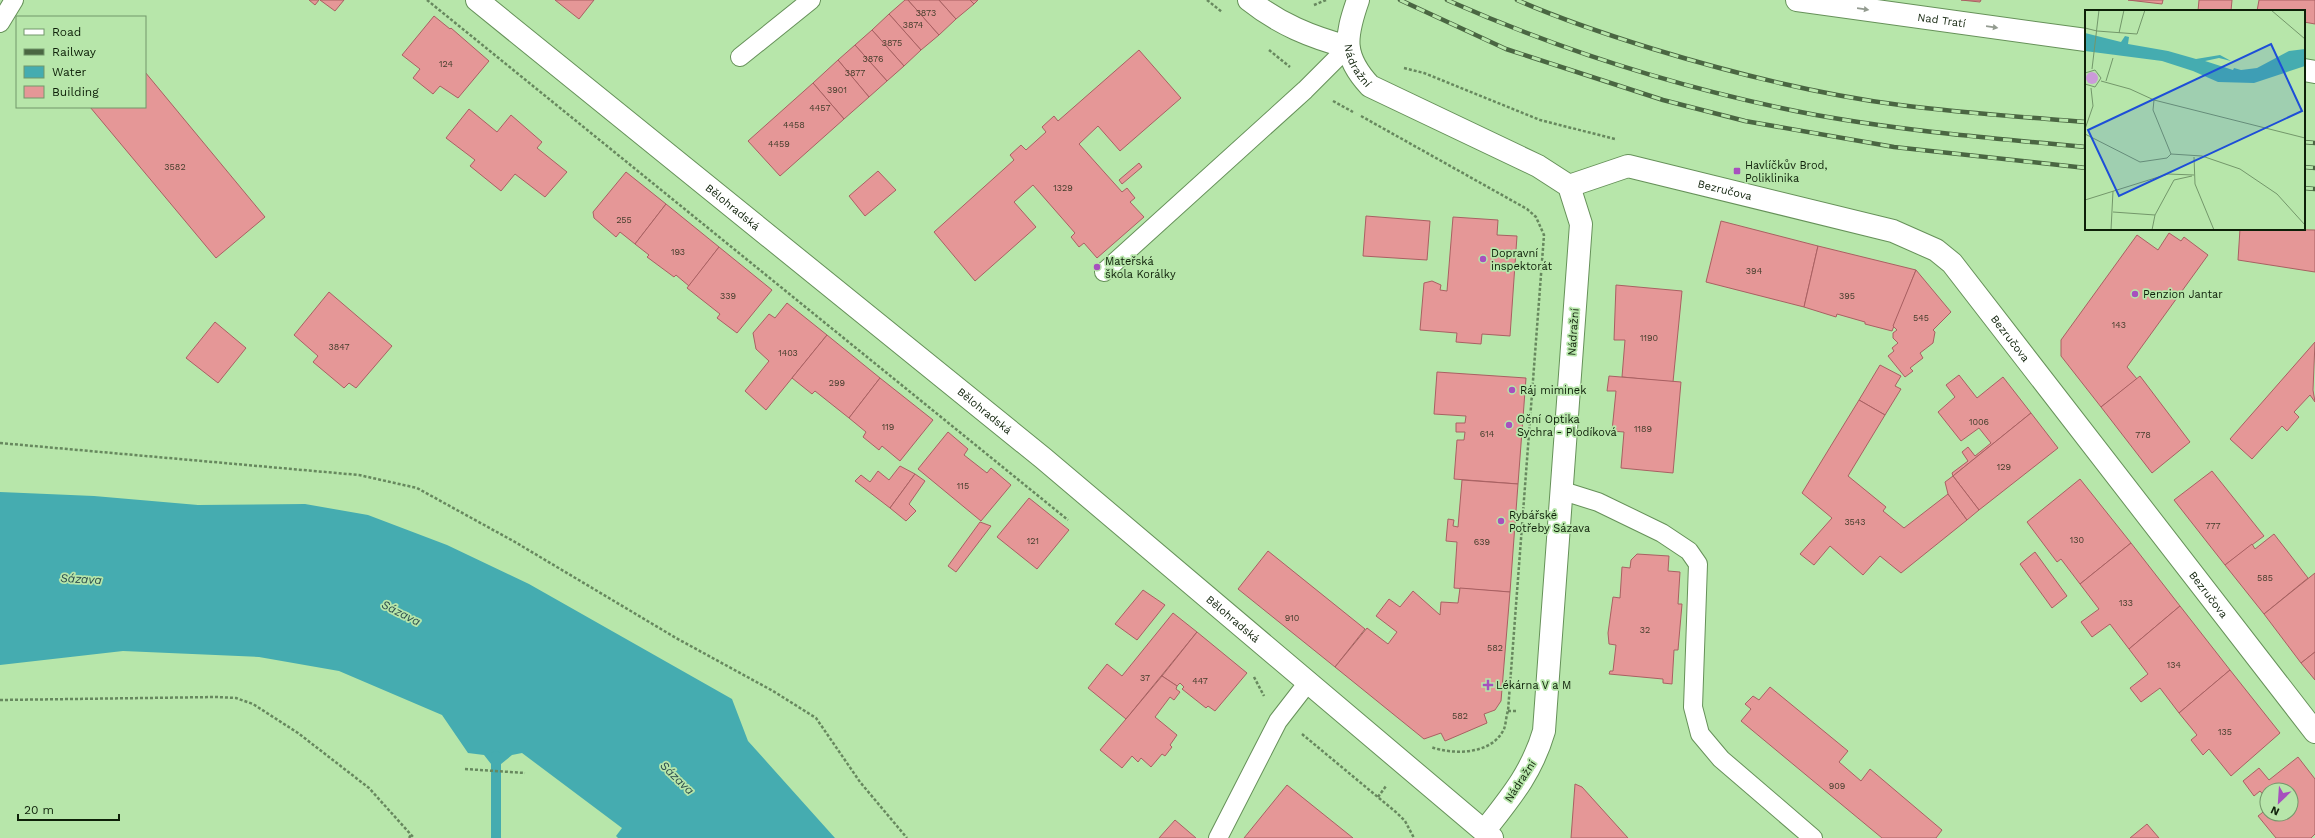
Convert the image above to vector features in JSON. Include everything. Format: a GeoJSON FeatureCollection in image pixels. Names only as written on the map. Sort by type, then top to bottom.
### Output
{"type":"FeatureCollection","features":[{"type":"Feature","properties":{"kind":"street","name":"Bělohradská"},"geometry":{"type":"LineString","coordinates":[[478,0],[1043,458],[1309,681],[1485,835]]}},
{"type":"Feature","properties":{"kind":"street","name":"Nádražní"},"geometry":{"type":"LineString","coordinates":[[1249,0],[1289,27],[1313,38],[1348,47],[1356,71],[1370,86],[1538,166],[1569,186],[1581,224],[1563,491],[1544,731],[1537,755],[1527,774],[1485,835]]}},
{"type":"Feature","properties":{"kind":"street"},"geometry":{"type":"LineString","coordinates":[[1348,47],[1351,21],[1358,0]]}},
{"type":"Feature","properties":{"kind":"street","name":"Nad Tratí"},"geometry":{"type":"LineString","coordinates":[[1797,0],[2085,40]]}},
{"type":"Feature","properties":{"kind":"street"},"geometry":{"type":"LineString","coordinates":[[2305,70],[2315,72]]}},
{"type":"Feature","properties":{"kind":"street","name":"Bezručova"},"geometry":{"type":"LineString","coordinates":[[1569,186],[1628,166],[1894,231],[1936,250],[1957,269],[2315,732]]}},
{"type":"Feature","properties":{"kind":"lane"},"geometry":{"type":"LineString","coordinates":[[0,23],[14,0]]}},
{"type":"Feature","properties":{"kind":"lane"},"geometry":{"type":"LineString","coordinates":[[740,57],[811,0]]}},
{"type":"Feature","properties":{"kind":"lane"},"geometry":{"type":"LineString","coordinates":[[1104,272],[1305,90],[1348,47]]}},
{"type":"Feature","properties":{"kind":"lane"},"geometry":{"type":"LineString","coordinates":[[1563,491],[1598,502],[1662,533],[1689,551],[1698,564],[1693,707],[1700,734],[1720,759],[1813,838]]}},
{"type":"Feature","properties":{"kind":"lane"},"geometry":{"type":"LineString","coordinates":[[1218,838],[1278,721],[1309,681]]}},
{"type":"Feature","properties":{"kind":"path"},"geometry":{"type":"LineString","coordinates":[[427,0],[1071,522]]}},
{"type":"Feature","properties":{"kind":"path"},"geometry":{"type":"LineString","coordinates":[[1315,5],[1326,0]]}},
{"type":"Feature","properties":{"kind":"path"},"geometry":{"type":"LineString","coordinates":[[1397,67],[1424,74],[1444,82]]}},
{"type":"Feature","properties":{"kind":"path"},"geometry":{"type":"LineString","coordinates":[[1333,101],[1527,209],[1536,217],[1544,235],[1508,711],[1504,729],[1498,736],[1479,749],[1446,752],[1426,745]]}},
{"type":"Feature","properties":{"kind":"path"},"geometry":{"type":"LineString","coordinates":[[0,443],[360,475],[417,488],[515,542],[676,638],[773,691],[816,718],[860,782],[907,838]]}},
{"type":"Feature","properties":{"kind":"path"},"geometry":{"type":"LineString","coordinates":[[1251,670],[1267,702]]}},
{"type":"Feature","properties":{"kind":"path"},"geometry":{"type":"LineString","coordinates":[[0,700],[236,698],[253,704],[298,733],[369,788],[414,838]]}},
{"type":"Feature","properties":{"kind":"path"},"geometry":{"type":"LineString","coordinates":[[1296,729],[1397,813],[1405,821],[1414,838]]}},
{"type":"Feature","properties":{"kind":"path"},"geometry":{"type":"LineString","coordinates":[[465,769],[525,773]]}},
{"type":"Feature","properties":{"kind":"path"},"geometry":{"type":"LineString","coordinates":[[408,838],[411,835]]}},
{"type":"Feature","properties":{"kind":"water","name":"Sázava"},"geometry":{"type":"Polygon","coordinates":[[[0,492],[94,496],[198,505],[305,504],[368,515],[447,545],[529,584],[732,699],[748,741],[835,838],[618,838],[616,836],[622,828],[522,753],[512,755],[495,769],[484,755],[468,753],[442,715],[339,671],[259,657],[123,651],[0,665],[0,492]]]}},
{"type":"Feature","properties":{"kind":"building"},"geometry":{"type":"Polygon","coordinates":[[[309,0],[319,0],[315,5],[309,0]]]}},
{"type":"Feature","properties":{"kind":"building"},"geometry":{"type":"Polygon","coordinates":[[[320,0],[344,0],[335,11],[320,0]]]}},
{"type":"Feature","properties":{"kind":"building"},"geometry":{"type":"Polygon","coordinates":[[[555,0],[594,0],[579,19],[555,0]]]}},
{"type":"Feature","properties":{"kind":"building"},"geometry":{"type":"Polygon","coordinates":[[[905,0],[908,0],[939,35],[921,50],[889,14],[905,0]]]}},
{"type":"Feature","properties":{"kind":"building"},"geometry":{"type":"Polygon","coordinates":[[[908,0],[939,0],[956,19],[939,35],[908,0]]]}},
{"type":"Feature","properties":{"kind":"building"},"geometry":{"type":"Polygon","coordinates":[[[939,0],[970,0],[974,4],[956,19],[939,0]]]}},
{"type":"Feature","properties":{"kind":"building"},"geometry":{"type":"Polygon","coordinates":[[[970,0],[978,0],[974,4],[970,0]]]}},
{"type":"Feature","properties":{"kind":"building"},"geometry":{"type":"Polygon","coordinates":[[[1961,0],[1981,0],[1980,2],[1961,0]]]}},
{"type":"Feature","properties":{"kind":"building"},"geometry":{"type":"Polygon","coordinates":[[[2128,0],[2163,0],[2162,4],[2128,0]]]}},
{"type":"Feature","properties":{"kind":"building"},"geometry":{"type":"Polygon","coordinates":[[[2199,0],[2232,0],[2231,10],[2198,10],[2199,0]]]}},
{"type":"Feature","properties":{"kind":"building"},"geometry":{"type":"Polygon","coordinates":[[[2259,0],[2315,0],[2315,24],[2305,22],[2305,10],[2257,10],[2259,0]]]}},
{"type":"Feature","properties":{"kind":"building"},"geometry":{"type":"Polygon","coordinates":[[[889,14],[921,50],[904,66],[872,30],[889,14]]]}},
{"type":"Feature","properties":{"kind":"building"},"geometry":{"type":"Polygon","coordinates":[[[434,16],[450,29],[451,28],[489,61],[458,98],[440,86],[433,94],[413,78],[420,69],[402,55],[434,16]]]}},
{"type":"Feature","properties":{"kind":"building"},"geometry":{"type":"Polygon","coordinates":[[[872,30],[904,66],[887,81],[855,45],[872,30]]]}},
{"type":"Feature","properties":{"kind":"building"},"geometry":{"type":"Polygon","coordinates":[[[855,45],[887,81],[869,97],[838,60],[855,45]]]}},
{"type":"Feature","properties":{"kind":"building"},"geometry":{"type":"Polygon","coordinates":[[[1139,50],[1181,98],[1120,151],[1098,126],[1079,144],[1122,192],[1127,188],[1135,198],[1130,202],[1144,217],[1097,258],[1084,243],[1079,247],[1071,237],[1075,233],[1033,185],[1014,202],[1036,227],[975,281],[934,232],[1014,160],[1010,155],[1021,145],[1026,150],[1046,132],[1042,127],[1054,116],[1058,121],[1139,50]]]}},
{"type":"Feature","properties":{"kind":"building"},"geometry":{"type":"Polygon","coordinates":[[[838,60],[869,97],[844,119],[813,83],[838,60]]]}},
{"type":"Feature","properties":{"kind":"building"},"geometry":{"type":"Polygon","coordinates":[[[146,73],[265,217],[216,258],[91,108],[146,108],[146,73]]]}},
{"type":"Feature","properties":{"kind":"building"},"geometry":{"type":"Polygon","coordinates":[[[813,83],[844,119],[780,176],[748,141],[813,83]]]}},
{"type":"Feature","properties":{"kind":"building"},"geometry":{"type":"Polygon","coordinates":[[[469,109],[497,132],[511,115],[542,142],[537,148],[567,172],[545,197],[515,174],[501,191],[470,166],[475,160],[446,138],[469,109]]]}},
{"type":"Feature","properties":{"kind":"building"},"geometry":{"type":"Polygon","coordinates":[[[1139,163],[1142,167],[1122,184],[1119,180],[1139,163]]]}},
{"type":"Feature","properties":{"kind":"building"},"geometry":{"type":"Polygon","coordinates":[[[878,171],[896,190],[865,216],[849,196],[878,171]]]}},
{"type":"Feature","properties":{"kind":"building"},"geometry":{"type":"Polygon","coordinates":[[[626,172],[666,204],[635,244],[620,232],[616,237],[594,218],[593,212],[626,172]]]}},
{"type":"Feature","properties":{"kind":"building"},"geometry":{"type":"Polygon","coordinates":[[[666,204],[719,247],[689,286],[676,275],[674,277],[647,257],[649,255],[635,244],[666,204]]]}},
{"type":"Feature","properties":{"kind":"building"},"geometry":{"type":"Polygon","coordinates":[[[1366,216],[1430,221],[1427,260],[1363,256],[1366,216]]]}},
{"type":"Feature","properties":{"kind":"building","name":"Dopravní inspektorát"},"geometry":{"type":"Polygon","coordinates":[[[1453,217],[1498,220],[1497,235],[1517,236],[1510,336],[1482,334],[1481,344],[1456,342],[1457,333],[1420,330],[1424,283],[1432,281],[1441,285],[1440,290],[1447,291],[1453,217]]]}},
{"type":"Feature","properties":{"kind":"building"},"geometry":{"type":"Polygon","coordinates":[[[1721,221],[1818,246],[1804,307],[1706,282],[1721,221]]]}},
{"type":"Feature","properties":{"kind":"building"},"geometry":{"type":"Polygon","coordinates":[[[2240,230],[2315,230],[2315,272],[2238,260],[2240,230]]]}},
{"type":"Feature","properties":{"kind":"building"},"geometry":{"type":"Polygon","coordinates":[[[2169,233],[2181,241],[2184,237],[2208,255],[2127,367],[2137,379],[2101,407],[2061,356],[2061,340],[2137,235],[2158,250],[2169,233]]]}},
{"type":"Feature","properties":{"kind":"building"},"geometry":{"type":"Polygon","coordinates":[[[1818,246],[1916,270],[1892,331],[1865,324],[1865,322],[1837,314],[1836,317],[1804,307],[1818,246]]]}},
{"type":"Feature","properties":{"kind":"building"},"geometry":{"type":"Polygon","coordinates":[[[719,247],[772,290],[737,333],[717,318],[720,314],[687,288],[719,247]]]}},
{"type":"Feature","properties":{"kind":"building"},"geometry":{"type":"Polygon","coordinates":[[[1916,270],[1951,312],[1933,330],[1935,332],[1933,343],[1920,353],[1923,358],[1910,368],[1913,371],[1905,377],[1888,356],[1894,351],[1892,348],[1898,343],[1893,338],[1893,333],[1897,330],[1893,326],[1916,270]]]}},
{"type":"Feature","properties":{"kind":"building"},"geometry":{"type":"Polygon","coordinates":[[[1616,285],[1682,291],[1673,382],[1622,377],[1625,340],[1614,340],[1616,285]]]}},
{"type":"Feature","properties":{"kind":"building"},"geometry":{"type":"Polygon","coordinates":[[[329,292],[392,346],[356,388],[349,383],[344,388],[313,362],[318,356],[294,335],[329,292]]]}},
{"type":"Feature","properties":{"kind":"building"},"geometry":{"type":"Polygon","coordinates":[[[787,303],[827,335],[766,410],[745,391],[769,361],[756,349],[753,333],[769,314],[775,318],[787,303]]]}},
{"type":"Feature","properties":{"kind":"building"},"geometry":{"type":"Polygon","coordinates":[[[215,322],[246,348],[218,383],[186,358],[215,322]]]}},
{"type":"Feature","properties":{"kind":"building"},"geometry":{"type":"Polygon","coordinates":[[[827,335],[880,378],[849,418],[815,391],[812,394],[792,378],[827,335]]]}},
{"type":"Feature","properties":{"kind":"building"},"geometry":{"type":"Polygon","coordinates":[[[2315,342],[2313,390],[2315,402],[2310,395],[2294,412],[2299,417],[2287,431],[2282,426],[2252,459],[2230,439],[2315,342]]]}},
{"type":"Feature","properties":{"kind":"building"},"geometry":{"type":"Polygon","coordinates":[[[1880,365],[1901,376],[1895,386],[1901,389],[1885,415],[1859,400],[1880,365]]]}},
{"type":"Feature","properties":{"kind":"building"},"geometry":{"type":"Polygon","coordinates":[[[1437,372],[1526,378],[1518,484],[1454,479],[1457,440],[1464,440],[1465,432],[1456,432],[1456,423],[1465,423],[1466,416],[1434,414],[1437,372]]]}},
{"type":"Feature","properties":{"kind":"building"},"geometry":{"type":"Polygon","coordinates":[[[1959,375],[1977,398],[2003,377],[2031,413],[1953,476],[1952,473],[1968,461],[1962,452],[1968,447],[1975,456],[1991,443],[1979,428],[1961,441],[1938,412],[1955,397],[1946,385],[1959,375]]]}},
{"type":"Feature","properties":{"kind":"building"},"geometry":{"type":"Polygon","coordinates":[[[1609,376],[1681,382],[1673,473],[1621,468],[1624,432],[1612,431],[1616,391],[1607,391],[1609,376]]]}},
{"type":"Feature","properties":{"kind":"building"},"geometry":{"type":"Polygon","coordinates":[[[2140,376],[2190,442],[2152,473],[2101,407],[2140,376]]]}},
{"type":"Feature","properties":{"kind":"building"},"geometry":{"type":"Polygon","coordinates":[[[880,378],[933,420],[900,461],[882,446],[879,450],[863,437],[866,432],[849,418],[880,378]]]}},
{"type":"Feature","properties":{"kind":"building"},"geometry":{"type":"Polygon","coordinates":[[[1859,400],[1885,415],[1848,476],[1886,507],[1883,511],[1904,528],[1948,494],[1967,520],[1901,573],[1880,556],[1863,575],[1830,546],[1814,565],[1800,554],[1832,518],[1802,493],[1859,400]]]}},
{"type":"Feature","properties":{"kind":"building"},"geometry":{"type":"Polygon","coordinates":[[[2031,413],[2058,448],[1979,510],[1953,476],[2031,413]]]}},
{"type":"Feature","properties":{"kind":"building"},"geometry":{"type":"Polygon","coordinates":[[[948,432],[968,449],[964,455],[987,473],[991,468],[1011,485],[981,521],[918,469],[948,432]]]}},
{"type":"Feature","properties":{"kind":"building"},"geometry":{"type":"Polygon","coordinates":[[[900,466],[915,474],[890,508],[855,481],[861,475],[870,482],[878,471],[889,480],[900,466]]]}},
{"type":"Feature","properties":{"kind":"building"},"geometry":{"type":"Polygon","coordinates":[[[2212,471],[2264,536],[2225,565],[2174,500],[2212,471]]]}},
{"type":"Feature","properties":{"kind":"building"},"geometry":{"type":"Polygon","coordinates":[[[915,474],[925,481],[909,504],[916,511],[906,521],[890,508],[915,474]]]}},
{"type":"Feature","properties":{"kind":"building"},"geometry":{"type":"Polygon","coordinates":[[[1953,476],[1979,510],[1967,520],[1948,494],[1945,482],[1953,476]]]}},
{"type":"Feature","properties":{"kind":"building"},"geometry":{"type":"Polygon","coordinates":[[[2080,479],[2131,543],[2080,584],[2061,559],[2057,562],[2027,522],[2080,479]]]}},
{"type":"Feature","properties":{"kind":"building"},"geometry":{"type":"Polygon","coordinates":[[[1462,480],[1518,484],[1510,592],[1454,588],[1457,542],[1446,541],[1448,519],[1454,520],[1453,526],[1458,527],[1462,480]]]}},
{"type":"Feature","properties":{"kind":"building"},"geometry":{"type":"Polygon","coordinates":[[[1029,498],[1069,530],[1037,569],[997,537],[1029,498]]]}},
{"type":"Feature","properties":{"kind":"building"},"geometry":{"type":"Polygon","coordinates":[[[980,522],[991,526],[956,572],[948,566],[980,522]]]}},
{"type":"Feature","properties":{"kind":"building"},"geometry":{"type":"Polygon","coordinates":[[[2274,534],[2308,578],[2264,614],[2225,565],[2252,544],[2255,549],[2274,534]]]}},
{"type":"Feature","properties":{"kind":"building"},"geometry":{"type":"Polygon","coordinates":[[[2131,543],[2180,606],[2129,649],[2110,624],[2092,637],[2081,622],[2099,609],[2080,584],[2131,543]]]}},
{"type":"Feature","properties":{"kind":"building"},"geometry":{"type":"Polygon","coordinates":[[[1268,551],[1365,629],[1335,667],[1238,589],[1268,551]]]}},
{"type":"Feature","properties":{"kind":"building"},"geometry":{"type":"Polygon","coordinates":[[[2035,552],[2067,596],[2052,608],[2020,564],[2035,552]]]}},
{"type":"Feature","properties":{"kind":"building"},"geometry":{"type":"Polygon","coordinates":[[[1637,554],[1669,556],[1668,571],[1680,572],[1678,604],[1682,604],[1678,650],[1674,650],[1672,684],[1663,683],[1663,679],[1609,674],[1610,671],[1613,671],[1616,645],[1609,644],[1608,633],[1613,597],[1620,598],[1622,567],[1630,568],[1631,560],[1637,554]]]}},
{"type":"Feature","properties":{"kind":"building"},"geometry":{"type":"Polygon","coordinates":[[[2315,573],[2315,652],[2301,663],[2264,614],[2315,573]]]}},
{"type":"Feature","properties":{"kind":"building"},"geometry":{"type":"Polygon","coordinates":[[[1460,588],[1510,592],[1501,701],[1495,710],[1484,714],[1487,723],[1445,741],[1441,733],[1424,739],[1335,667],[1367,628],[1388,644],[1397,632],[1376,616],[1389,599],[1400,607],[1413,591],[1440,615],[1441,602],[1458,603],[1460,588]]]}},
{"type":"Feature","properties":{"kind":"building"},"geometry":{"type":"Polygon","coordinates":[[[1143,590],[1165,605],[1137,640],[1115,624],[1143,590]]]}},
{"type":"Feature","properties":{"kind":"building"},"geometry":{"type":"Polygon","coordinates":[[[2180,606],[2230,670],[2179,713],[2160,688],[2141,702],[2130,688],[2148,674],[2129,649],[2180,606]]]}},
{"type":"Feature","properties":{"kind":"building"},"geometry":{"type":"Polygon","coordinates":[[[1173,613],[1197,632],[1126,719],[1088,688],[1107,664],[1122,676],[1173,613]]]}},
{"type":"Feature","properties":{"kind":"building"},"geometry":{"type":"Polygon","coordinates":[[[1197,632],[1247,673],[1215,711],[1208,706],[1206,708],[1182,689],[1184,687],[1180,683],[1177,686],[1162,676],[1197,632]]]}},
{"type":"Feature","properties":{"kind":"building"},"geometry":{"type":"Polygon","coordinates":[[[2315,652],[2315,680],[2301,663],[2315,652]]]}},
{"type":"Feature","properties":{"kind":"building"},"geometry":{"type":"Polygon","coordinates":[[[2230,670],[2280,733],[2231,776],[2209,749],[2203,755],[2191,740],[2197,735],[2179,713],[2230,670]]]}},
{"type":"Feature","properties":{"kind":"building"},"geometry":{"type":"Polygon","coordinates":[[[1162,676],[1177,686],[1176,689],[1180,692],[1174,700],[1170,697],[1155,717],[1177,735],[1170,745],[1172,747],[1165,756],[1162,754],[1151,767],[1141,758],[1138,762],[1132,756],[1122,768],[1100,750],[1162,676]]]}},
{"type":"Feature","properties":{"kind":"building"},"geometry":{"type":"Polygon","coordinates":[[[1770,687],[1848,751],[1839,762],[1861,781],[1870,769],[1942,830],[1936,838],[1882,838],[1741,721],[1751,709],[1745,704],[1753,696],[1759,700],[1770,687]]]}},
{"type":"Feature","properties":{"kind":"building"},"geometry":{"type":"Polygon","coordinates":[[[2298,757],[2315,779],[2315,834],[2311,838],[2276,838],[2263,822],[2299,822],[2299,782],[2259,782],[2259,792],[2254,796],[2243,781],[2259,768],[2269,780],[2298,757]]]}},
{"type":"Feature","properties":{"kind":"building"},"geometry":{"type":"Polygon","coordinates":[[[1575,784],[1582,787],[1628,838],[1571,838],[1575,784]]]}},
{"type":"Feature","properties":{"kind":"building"},"geometry":{"type":"Polygon","coordinates":[[[1287,785],[1353,838],[1244,838],[1287,785]]]}},
{"type":"Feature","properties":{"kind":"building"},"geometry":{"type":"Polygon","coordinates":[[[1175,820],[1196,838],[1159,838],[1175,820]]]}},
{"type":"Feature","properties":{"kind":"building"},"geometry":{"type":"Polygon","coordinates":[[[2147,824],[2159,838],[2130,838],[2147,824]]]}},
{"type":"Feature","properties":{"kind":"waterway"},"geometry":{"type":"LineString","coordinates":[[496,756],[496,838]]}},
{"type":"Feature","properties":{"kind":"railway"},"geometry":{"type":"LineString","coordinates":[[1400,0],[1506,49],[1663,100],[1745,121],[1894,147],[2085,168]]}},
{"type":"Feature","properties":{"kind":"railway"},"geometry":{"type":"LineString","coordinates":[[1447,0],[1536,37],[1582,53],[1675,82],[1769,105],[1816,115],[1883,126],[1984,138],[2085,147]]}},
{"type":"Feature","properties":{"kind":"railway"},"geometry":{"type":"LineString","coordinates":[[1517,0],[1583,26],[1650,48],[1712,66],[1805,89],[1923,108],[2085,122]]}},
{"type":"Feature","properties":{"kind":"railway"},"geometry":{"type":"LineString","coordinates":[[2305,142],[2315,143]]}},
{"type":"Feature","properties":{"kind":"railway"},"geometry":{"type":"LineString","coordinates":[[2305,167],[2315,168]]}},
{"type":"Feature","properties":{"kind":"railway"},"geometry":{"type":"LineString","coordinates":[[2305,188],[2315,189]]}},
{"type":"Feature","properties":{"kind":"place","name":"Havlíčkův Brod, Poliklinika"},"geometry":{"type":"Point","coordinates":[1737,171]}},
{"type":"Feature","properties":{"kind":"place","name":"Dopravní inspektorát"},"geometry":{"type":"Point","coordinates":[1483,259]}},
{"type":"Feature","properties":{"kind":"place","name":"Mateřská škola Korálky"},"geometry":{"type":"Point","coordinates":[1097,267]}},
{"type":"Feature","properties":{"kind":"place","name":"Penzion Jantar"},"geometry":{"type":"Point","coordinates":[2135,294]}},
{"type":"Feature","properties":{"kind":"place","name":"Ráj miminek"},"geometry":{"type":"Point","coordinates":[1512,390]}},
{"type":"Feature","properties":{"kind":"place","name":"Oční Optika Sychra - Plodíková"},"geometry":{"type":"Point","coordinates":[1509,425]}},
{"type":"Feature","properties":{"kind":"place","name":"Rybářské Potřeby Sázava"},"geometry":{"type":"Point","coordinates":[1501,521]}},
{"type":"Feature","properties":{"kind":"place","name":"Lékárna V a M"},"geometry":{"type":"Point","coordinates":[1488,685]}}]}
